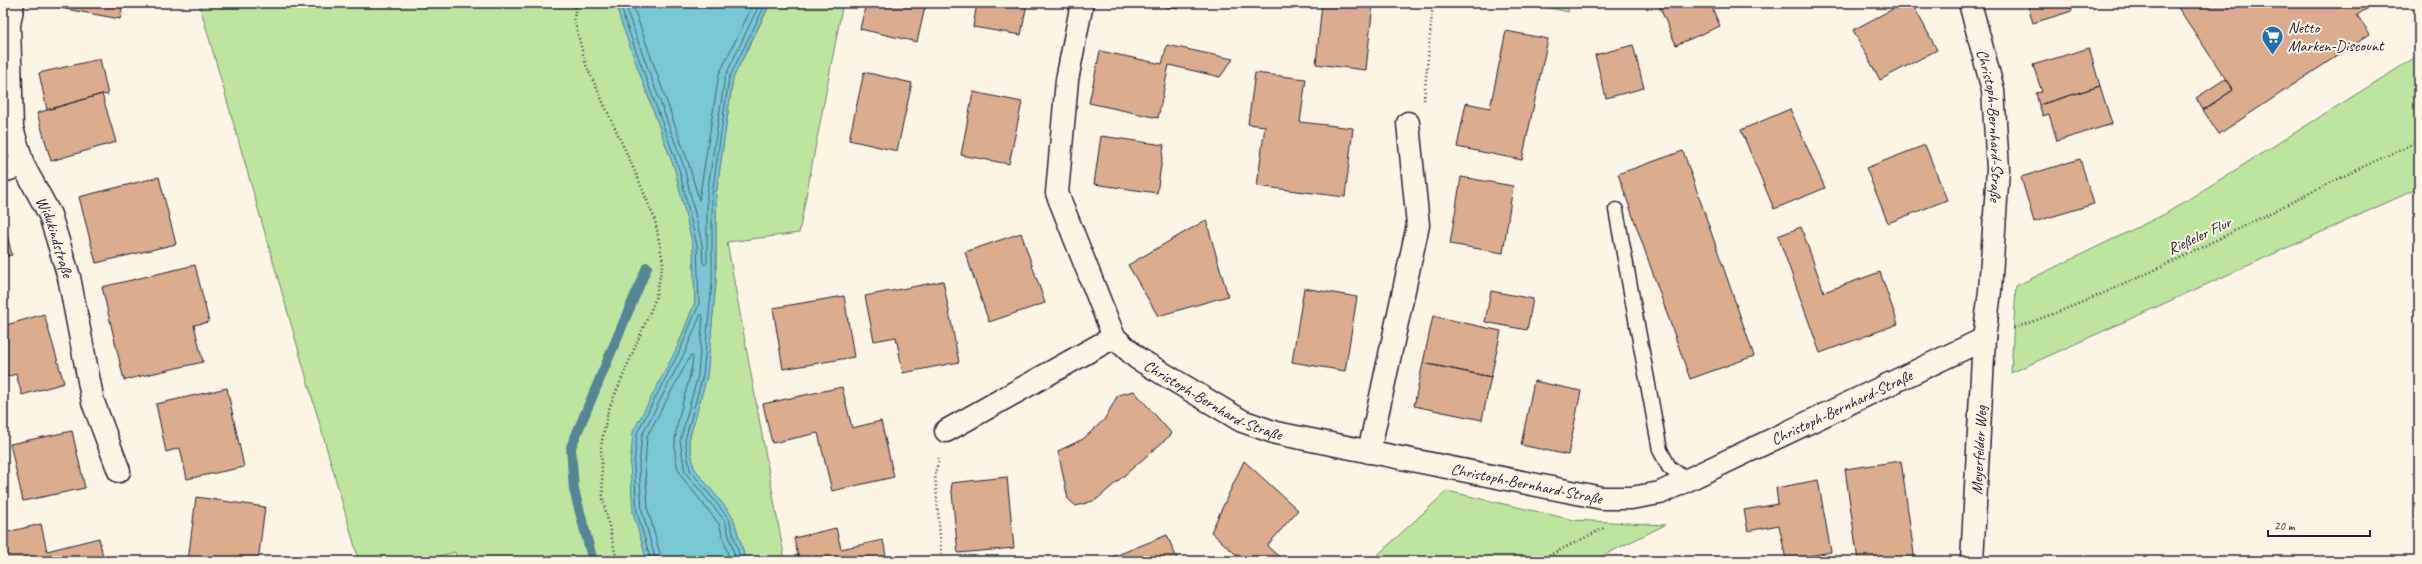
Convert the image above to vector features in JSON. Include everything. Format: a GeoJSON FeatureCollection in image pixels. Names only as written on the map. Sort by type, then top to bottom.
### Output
{"type":"FeatureCollection","features":[{"type":"Feature","properties":{"kind":"street","name":"Widukindstraße"},"geometry":{"type":"LineString","coordinates":[[13,3],[9,24],[13,168],[50,215],[69,277],[93,402],[118,471]]}},
{"type":"Feature","properties":{"kind":"street","name":"Christoph-Bernhard-Straße"},"geometry":{"type":"LineString","coordinates":[[1082,3],[1067,80],[1057,193],[1114,337],[1137,358],[1242,421],[1276,433],[1602,498],[1631,498],[1660,493],[1984,339],[1990,290],[1998,169],[1993,90],[1970,3]]}},
{"type":"Feature","properties":{"kind":"street"},"geometry":{"type":"LineString","coordinates":[[1369,452],[1418,225],[1408,123]]}},
{"type":"Feature","properties":{"kind":"street"},"geometry":{"type":"LineString","coordinates":[[946,431],[1114,337]]}},
{"type":"Feature","properties":{"kind":"street","name":"Meyerfelder Weg"},"geometry":{"type":"LineString","coordinates":[[1972,561],[1984,339]]}},
{"type":"Feature","properties":{"kind":"lane"},"geometry":{"type":"LineString","coordinates":[[1616,210],[1660,450],[1669,468],[1686,480]]}},
{"type":"Feature","properties":{"kind":"path"},"geometry":{"type":"LineString","coordinates":[[576,3],[574,20],[586,65],[637,176],[655,220],[663,262],[655,300],[608,411],[601,446],[603,500],[617,561]]}},
{"type":"Feature","properties":{"kind":"path"},"geometry":{"type":"LineString","coordinates":[[1408,123],[1424,100],[1434,3]]}},
{"type":"Feature","properties":{"kind":"path","name":"Rießeler Flur"},"geometry":{"type":"LineString","coordinates":[[1984,339],[2057,314],[2079,304],[2217,241],[2347,174],[2419,141]]}},
{"type":"Feature","properties":{"kind":"path"},"geometry":{"type":"LineString","coordinates":[[942,561],[935,474],[946,431]]}},
{"type":"Feature","properties":{"kind":"green space"},"geometry":{"type":"Polygon","coordinates":[[[199,3],[617,3],[620,19],[675,170],[693,246],[695,302],[677,348],[633,512],[647,561],[458,561],[455,552],[421,561],[359,561],[199,3]]]}},
{"type":"Feature","properties":{"kind":"green space"},"geometry":{"type":"Polygon","coordinates":[[[771,3],[843,3],[799,233],[727,242],[785,561],[746,561],[733,517],[694,468],[689,440],[707,376],[716,283],[716,195],[733,78],[771,3]]]}},
{"type":"Feature","properties":{"kind":"green space"},"geometry":{"type":"Polygon","coordinates":[[[1525,3],[1566,3],[1569,12],[1525,3]]]}},
{"type":"Feature","properties":{"kind":"green space"},"geometry":{"type":"Polygon","coordinates":[[[2419,55],[2419,188],[2011,373],[2016,286],[2165,214],[2419,55]]]}},
{"type":"Feature","properties":{"kind":"green space"},"geometry":{"type":"Polygon","coordinates":[[[1447,491],[1574,520],[1665,525],[1592,561],[1371,561],[1447,491]]]}},
{"type":"Feature","properties":{"kind":"water"},"geometry":{"type":"Polygon","coordinates":[[[617,3],[770,3],[733,78],[716,195],[716,283],[707,376],[689,440],[694,468],[733,517],[746,561],[647,561],[633,512],[630,465],[633,432],[677,348],[695,302],[693,246],[675,170],[620,19],[617,3]]]}},
{"type":"Feature","properties":{"kind":"building"},"geometry":{"type":"Polygon","coordinates":[[[61,3],[123,3],[120,19],[60,8],[61,3]]]}},
{"type":"Feature","properties":{"kind":"building"},"geometry":{"type":"Polygon","coordinates":[[[866,3],[926,3],[917,42],[860,29],[866,3]]]}},
{"type":"Feature","properties":{"kind":"building"},"geometry":{"type":"Polygon","coordinates":[[[977,3],[1027,3],[1021,35],[973,27],[977,3]]]}},
{"type":"Feature","properties":{"kind":"building"},"geometry":{"type":"Polygon","coordinates":[[[1146,3],[1180,3],[1178,9],[1146,3]]]}},
{"type":"Feature","properties":{"kind":"building"},"geometry":{"type":"Polygon","coordinates":[[[1322,3],[1373,3],[1366,70],[1316,64],[1322,3]]]}},
{"type":"Feature","properties":{"kind":"building"},"geometry":{"type":"Polygon","coordinates":[[[1658,3],[1710,3],[1720,26],[1676,45],[1658,3]]]}},
{"type":"Feature","properties":{"kind":"building"},"geometry":{"type":"Polygon","coordinates":[[[1904,3],[1912,3],[1937,50],[1880,80],[1853,30],[1904,3]]]}},
{"type":"Feature","properties":{"kind":"building"},"geometry":{"type":"Polygon","coordinates":[[[2027,3],[2070,3],[2072,11],[2033,23],[2027,3]]]}},
{"type":"Feature","properties":{"kind":"building","name":"Netto Marken-Discount"},"geometry":{"type":"Polygon","coordinates":[[[2175,3],[2376,3],[2357,15],[2370,34],[2219,134],[2203,110],[2233,90],[2175,3]]]}},
{"type":"Feature","properties":{"kind":"building"},"geometry":{"type":"Polygon","coordinates":[[[1506,31],[1548,39],[1522,160],[1457,147],[1466,103],[1490,108],[1506,31]]]}},
{"type":"Feature","properties":{"kind":"building"},"geometry":{"type":"Polygon","coordinates":[[[1167,45],[1233,59],[1220,77],[1169,65],[1158,118],[1089,103],[1100,51],[1162,64],[1167,45]]]}},
{"type":"Feature","properties":{"kind":"building"},"geometry":{"type":"Polygon","coordinates":[[[1633,45],[1644,88],[1606,98],[1595,55],[1633,45]]]}},
{"type":"Feature","properties":{"kind":"building"},"geometry":{"type":"Polygon","coordinates":[[[2089,48],[2100,86],[2039,105],[2036,93],[2042,92],[2033,65],[2089,48]]]}},
{"type":"Feature","properties":{"kind":"building"},"geometry":{"type":"Polygon","coordinates":[[[100,59],[108,95],[102,94],[47,110],[39,73],[100,59]]]}},
{"type":"Feature","properties":{"kind":"building"},"geometry":{"type":"Polygon","coordinates":[[[864,72],[912,83],[897,151],[849,140],[864,72]]]}},
{"type":"Feature","properties":{"kind":"building"},"geometry":{"type":"Polygon","coordinates":[[[1255,73],[1306,79],[1300,122],[1353,128],[1345,197],[1257,186],[1265,126],[1248,124],[1255,73]]]}},
{"type":"Feature","properties":{"kind":"building"},"geometry":{"type":"Polygon","coordinates":[[[2225,79],[2233,90],[2203,110],[2196,98],[2225,79]]]}},
{"type":"Feature","properties":{"kind":"building"},"geometry":{"type":"Polygon","coordinates":[[[2100,86],[2112,124],[2057,141],[2049,114],[2043,116],[2039,105],[2100,86]]]}},
{"type":"Feature","properties":{"kind":"building"},"geometry":{"type":"Polygon","coordinates":[[[973,92],[1022,102],[1009,164],[961,155],[973,92]]]}},
{"type":"Feature","properties":{"kind":"building"},"geometry":{"type":"Polygon","coordinates":[[[102,94],[116,142],[51,161],[37,113],[102,94]]]}},
{"type":"Feature","properties":{"kind":"building"},"geometry":{"type":"Polygon","coordinates":[[[1790,109],[1825,188],[1774,209],[1741,130],[1790,109]]]}},
{"type":"Feature","properties":{"kind":"building"},"geometry":{"type":"Polygon","coordinates":[[[1101,136],[1164,145],[1157,193],[1094,184],[1101,136]]]}},
{"type":"Feature","properties":{"kind":"building"},"geometry":{"type":"Polygon","coordinates":[[[1925,145],[1947,200],[1888,223],[1866,168],[1925,145]]]}},
{"type":"Feature","properties":{"kind":"building"},"geometry":{"type":"Polygon","coordinates":[[[1683,151],[1754,356],[1690,379],[1618,174],[1683,151]]]}},
{"type":"Feature","properties":{"kind":"building"},"geometry":{"type":"Polygon","coordinates":[[[2080,159],[2094,204],[2034,222],[2021,177],[2080,159]]]}},
{"type":"Feature","properties":{"kind":"building"},"geometry":{"type":"Polygon","coordinates":[[[159,177],[176,244],[96,263],[79,197],[159,177]]]}},
{"type":"Feature","properties":{"kind":"building"},"geometry":{"type":"Polygon","coordinates":[[[1461,177],[1513,186],[1503,253],[1450,244],[1461,177]]]}},
{"type":"Feature","properties":{"kind":"building"},"geometry":{"type":"Polygon","coordinates":[[[3,218],[12,255],[3,257],[3,218]]]}},
{"type":"Feature","properties":{"kind":"building"},"geometry":{"type":"Polygon","coordinates":[[[1206,220],[1228,296],[1158,316],[1128,265],[1206,220]]]}},
{"type":"Feature","properties":{"kind":"building"},"geometry":{"type":"Polygon","coordinates":[[[1801,227],[1824,292],[1880,272],[1898,324],[1820,353],[1778,236],[1801,227]]]}},
{"type":"Feature","properties":{"kind":"building"},"geometry":{"type":"Polygon","coordinates":[[[1021,233],[1045,303],[989,322],[965,252],[1021,233]]]}},
{"type":"Feature","properties":{"kind":"building"},"geometry":{"type":"Polygon","coordinates":[[[195,265],[209,322],[194,325],[203,362],[124,380],[102,287],[195,265]]]}},
{"type":"Feature","properties":{"kind":"building"},"geometry":{"type":"Polygon","coordinates":[[[943,281],[959,362],[903,373],[896,337],[874,341],[865,296],[943,281]]]}},
{"type":"Feature","properties":{"kind":"building"},"geometry":{"type":"Polygon","coordinates":[[[1304,288],[1357,297],[1345,371],[1292,362],[1304,288]]]}},
{"type":"Feature","properties":{"kind":"building"},"geometry":{"type":"Polygon","coordinates":[[[1491,291],[1533,299],[1527,330],[1485,322],[1491,291]]]}},
{"type":"Feature","properties":{"kind":"building"},"geometry":{"type":"Polygon","coordinates":[[[844,296],[854,357],[783,369],[773,308],[844,296]]]}},
{"type":"Feature","properties":{"kind":"building"},"geometry":{"type":"Polygon","coordinates":[[[44,314],[64,383],[22,395],[16,374],[3,378],[3,326],[44,314]]]}},
{"type":"Feature","properties":{"kind":"building"},"geometry":{"type":"Polygon","coordinates":[[[1433,316],[1501,331],[1491,377],[1423,363],[1433,316]]]}},
{"type":"Feature","properties":{"kind":"building"},"geometry":{"type":"Polygon","coordinates":[[[1423,363],[1491,377],[1482,420],[1414,406],[1423,363]]]}},
{"type":"Feature","properties":{"kind":"building"},"geometry":{"type":"Polygon","coordinates":[[[1534,381],[1581,391],[1568,455],[1521,445],[1534,381]]]}},
{"type":"Feature","properties":{"kind":"building"},"geometry":{"type":"Polygon","coordinates":[[[842,387],[852,428],[881,421],[894,477],[832,491],[818,433],[772,443],[763,404],[842,387]]]}},
{"type":"Feature","properties":{"kind":"building"},"geometry":{"type":"Polygon","coordinates":[[[227,388],[244,467],[187,479],[180,448],[166,452],[156,404],[227,388]]]}},
{"type":"Feature","properties":{"kind":"building"},"geometry":{"type":"Polygon","coordinates":[[[1134,391],[1172,434],[1096,500],[1076,506],[1068,499],[1058,451],[1083,439],[1104,420],[1118,395],[1134,391]]]}},
{"type":"Feature","properties":{"kind":"building"},"geometry":{"type":"Polygon","coordinates":[[[72,431],[85,488],[23,501],[10,444],[72,431]]]}},
{"type":"Feature","properties":{"kind":"building"},"geometry":{"type":"Polygon","coordinates":[[[1244,461],[1298,510],[1267,546],[1284,561],[1243,561],[1211,532],[1244,461]]]}},
{"type":"Feature","properties":{"kind":"building"},"geometry":{"type":"Polygon","coordinates":[[[1901,461],[1915,561],[1858,561],[1845,469],[1901,461]]]}},
{"type":"Feature","properties":{"kind":"building"},"geometry":{"type":"Polygon","coordinates":[[[1007,477],[1014,548],[958,553],[951,483],[1007,477]]]}},
{"type":"Feature","properties":{"kind":"building"},"geometry":{"type":"Polygon","coordinates":[[[1818,480],[1831,552],[1786,560],[1779,525],[1748,531],[1744,510],[1778,504],[1776,488],[1818,480]]]}},
{"type":"Feature","properties":{"kind":"building"},"geometry":{"type":"Polygon","coordinates":[[[196,497],[265,507],[258,561],[188,561],[196,497]]]}},
{"type":"Feature","properties":{"kind":"building"},"geometry":{"type":"Polygon","coordinates":[[[41,524],[47,551],[99,538],[104,561],[3,561],[3,533],[41,524]]]}},
{"type":"Feature","properties":{"kind":"building"},"geometry":{"type":"Polygon","coordinates":[[[836,528],[841,549],[883,540],[887,561],[799,561],[794,538],[836,528]]]}},
{"type":"Feature","properties":{"kind":"building"},"geometry":{"type":"Polygon","coordinates":[[[1167,535],[1178,561],[1111,561],[1110,558],[1167,535]]]}},
{"type":"Feature","properties":{"kind":"waterway"},"geometry":{"type":"LineString","coordinates":[[593,561],[574,490],[571,447],[647,267]]}},
{"type":"Feature","properties":{"kind":"place","name":"Netto Marken-Discount"},"geometry":{"type":"Point","coordinates":[2273,56]}}]}
